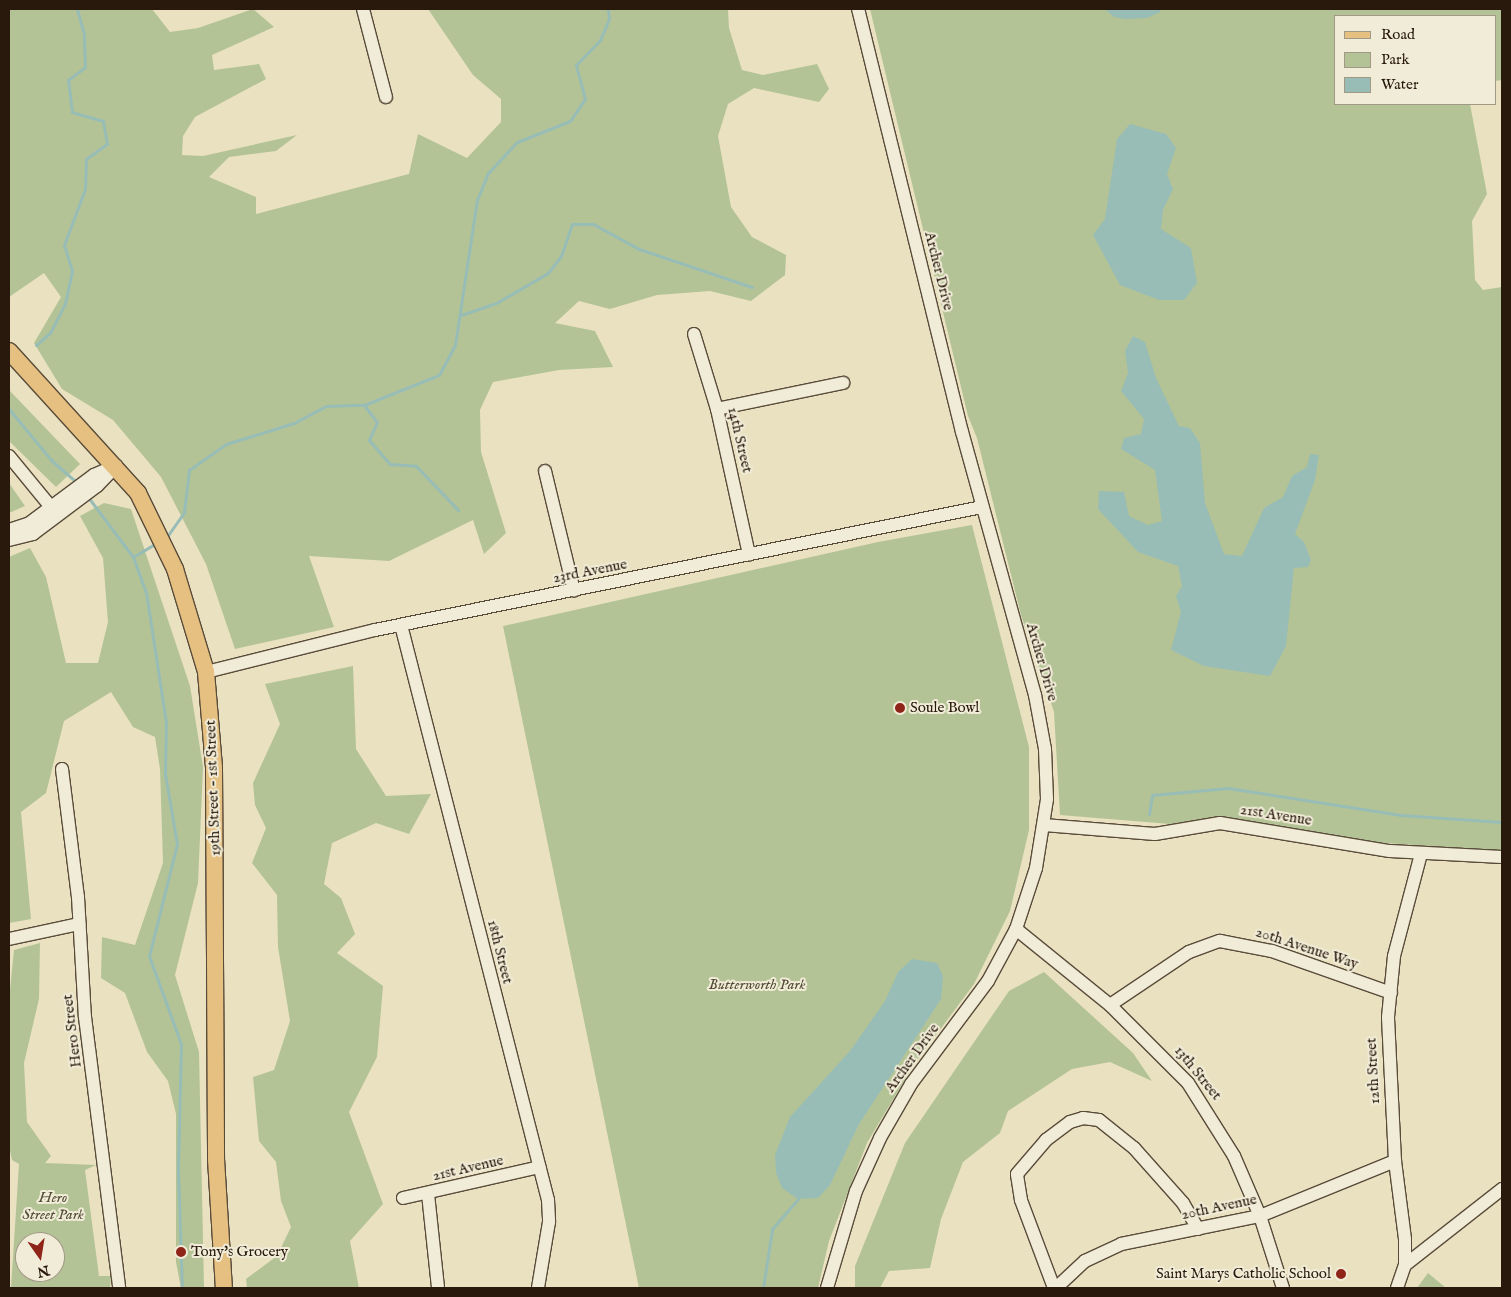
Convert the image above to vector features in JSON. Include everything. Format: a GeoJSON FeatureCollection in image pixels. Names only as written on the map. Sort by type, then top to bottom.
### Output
{"type":"FeatureCollection","features":[{"type":"Feature","properties":{"kind":"main road","name":"19th Street - 1st Street"},"geometry":{"type":"LineString","coordinates":[[9,351],[116,466],[138,493],[162,540],[206,672],[214,768],[216,1159],[224,1288]]}},
{"type":"Feature","properties":{"kind":"street"},"geometry":{"type":"LineString","coordinates":[[363,9],[386,97]]}},
{"type":"Feature","properties":{"kind":"street","name":"Archer Drive"},"geometry":{"type":"LineString","coordinates":[[827,1288],[841,1234],[880,1138],[911,1084],[988,981],[1016,929],[1028,899],[1044,825],[1047,778],[1041,722],[982,507],[858,9]]}},
{"type":"Feature","properties":{"kind":"street","name":"14th Street"},"geometry":{"type":"LineString","coordinates":[[694,334],[717,409],[749,555]]}},
{"type":"Feature","properties":{"kind":"street"},"geometry":{"type":"LineString","coordinates":[[717,409],[843,383]]}},
{"type":"Feature","properties":{"kind":"street"},"geometry":{"type":"LineString","coordinates":[[9,456],[54,511]]}},
{"type":"Feature","properties":{"kind":"street"},"geometry":{"type":"LineString","coordinates":[[9,530],[28,524],[54,511],[116,466]]}},
{"type":"Feature","properties":{"kind":"street"},"geometry":{"type":"LineString","coordinates":[[545,471],[574,591]]}},
{"type":"Feature","properties":{"kind":"street","name":"23rd Avenue"},"geometry":{"type":"LineString","coordinates":[[206,672],[401,625],[982,507]]}},
{"type":"Feature","properties":{"kind":"street"},"geometry":{"type":"LineString","coordinates":[[9,540],[33,534],[54,511]]}},
{"type":"Feature","properties":{"kind":"street","name":"18th Street"},"geometry":{"type":"LineString","coordinates":[[401,625],[540,1167],[549,1214],[538,1288]]}},
{"type":"Feature","properties":{"kind":"street","name":"Hero Street"},"geometry":{"type":"LineString","coordinates":[[62,769],[79,924],[85,1017],[119,1288]]}},
{"type":"Feature","properties":{"kind":"street","name":"21st Avenue"},"geometry":{"type":"LineString","coordinates":[[1044,825],[1155,834],[1220,823],[1421,854],[1502,856]]}},
{"type":"Feature","properties":{"kind":"street","name":"12th Street"},"geometry":{"type":"LineString","coordinates":[[1397,1288],[1405,1265],[1387,1050],[1394,956],[1421,854]]}},
{"type":"Feature","properties":{"kind":"street"},"geometry":{"type":"LineString","coordinates":[[9,939],[79,924]]}},
{"type":"Feature","properties":{"kind":"street","name":"13th Street"},"geometry":{"type":"LineString","coordinates":[[1016,929],[1110,1005],[1168,1060],[1208,1111],[1260,1216],[1283,1288]]}},
{"type":"Feature","properties":{"kind":"street","name":"20th Avenue Way"},"geometry":{"type":"LineString","coordinates":[[1110,1005],[1189,952],[1220,941],[1272,951],[1391,993]]}},
{"type":"Feature","properties":{"kind":"street"},"geometry":{"type":"LineString","coordinates":[[1055,1288],[1021,1200],[1017,1174],[1046,1140],[1070,1122],[1089,1117],[1099,1120],[1134,1148],[1183,1203],[1198,1229]]}},
{"type":"Feature","properties":{"kind":"street","name":"20th Avenue"},"geometry":{"type":"LineString","coordinates":[[1055,1288],[1070,1272],[1100,1253],[1121,1244],[1260,1216],[1395,1161]]}},
{"type":"Feature","properties":{"kind":"street","name":"21st Avenue"},"geometry":{"type":"LineString","coordinates":[[403,1198],[428,1194],[540,1167]]}},
{"type":"Feature","properties":{"kind":"street"},"geometry":{"type":"LineString","coordinates":[[1405,1265],[1502,1189]]}},
{"type":"Feature","properties":{"kind":"street"},"geometry":{"type":"LineString","coordinates":[[428,1194],[438,1288]]}},
{"type":"Feature","properties":{"kind":"green space"},"geometry":{"type":"Polygon","coordinates":[[[9,9],[152,9],[170,32],[198,28],[253,9],[274,27],[212,55],[214,70],[259,64],[266,79],[195,117],[183,136],[182,155],[203,156],[297,135],[276,151],[229,157],[209,177],[256,197],[256,214],[409,174],[418,134],[467,158],[501,122],[501,99],[473,75],[428,9],[728,9],[729,28],[742,70],[763,75],[817,64],[829,89],[819,102],[754,88],[728,104],[718,136],[731,207],[752,237],[786,255],[785,275],[751,301],[710,291],[657,295],[610,309],[579,301],[555,323],[595,331],[613,367],[559,370],[493,382],[480,410],[481,452],[506,533],[484,554],[473,520],[389,561],[309,556],[334,627],[235,649],[206,564],[161,477],[113,420],[62,389],[34,343],[61,297],[44,273],[9,297],[9,9]]]}},
{"type":"Feature","properties":{"kind":"green space"},"geometry":{"type":"Polygon","coordinates":[[[870,9],[1502,9],[1502,80],[1496,81],[1496,15],[1334,15],[1334,105],[1470,105],[1487,194],[1472,221],[1475,280],[1483,290],[1502,287],[1502,851],[1370,842],[1263,823],[1212,818],[1170,824],[1060,815],[1054,712],[1021,615],[977,438],[968,416],[870,9]]]}},
{"type":"Feature","properties":{"kind":"green space"},"geometry":{"type":"Polygon","coordinates":[[[9,390],[80,464],[56,487],[9,441],[9,390]]]}},
{"type":"Feature","properties":{"kind":"green space"},"geometry":{"type":"Polygon","coordinates":[[[9,483],[25,506],[9,513],[9,483]]]}},
{"type":"Feature","properties":{"kind":"green space"},"geometry":{"type":"Polygon","coordinates":[[[104,503],[131,509],[190,686],[203,767],[198,883],[175,975],[199,1052],[204,1288],[181,1288],[176,1262],[176,1114],[168,1081],[147,1052],[125,993],[101,978],[102,937],[135,945],[163,863],[160,769],[155,737],[133,727],[111,692],[64,721],[46,793],[21,812],[31,919],[9,923],[9,557],[30,548],[46,577],[66,663],[98,663],[108,622],[103,558],[80,516],[104,503]]]}},
{"type":"Feature","properties":{"kind":"green space","name":"Butterworth Park"},"geometry":{"type":"Polygon","coordinates":[[[972,525],[1029,747],[1029,830],[1010,911],[974,984],[913,1066],[867,1143],[829,1241],[818,1288],[639,1288],[503,626],[878,542],[972,525]]]}},
{"type":"Feature","properties":{"kind":"green space"},"geometry":{"type":"Polygon","coordinates":[[[353,666],[356,749],[386,796],[431,794],[409,834],[376,823],[332,843],[324,884],[341,898],[355,934],[337,953],[383,986],[377,1057],[349,1112],[383,1204],[350,1241],[359,1288],[247,1288],[246,1279],[277,1256],[291,1227],[281,1201],[276,1162],[259,1141],[253,1077],[274,1070],[290,1021],[278,947],[277,895],[252,863],[266,828],[255,805],[253,783],[280,724],[265,684],[353,666]]]}},
{"type":"Feature","properties":{"kind":"green space","name":"Hero Street Park"},"geometry":{"type":"Polygon","coordinates":[[[40,943],[39,999],[24,1063],[27,1122],[51,1156],[45,1163],[96,1165],[85,1170],[99,1276],[111,1276],[110,1288],[11,1288],[19,1164],[12,1160],[9,1146],[9,1000],[14,950],[40,943]]]}},
{"type":"Feature","properties":{"kind":"green space"},"geometry":{"type":"Polygon","coordinates":[[[1044,972],[1133,1053],[1152,1081],[1110,1062],[1072,1069],[1008,1111],[1000,1133],[963,1162],[941,1219],[930,1268],[889,1271],[880,1288],[855,1288],[855,1266],[905,1143],[1009,991],[1044,972]]]}},
{"type":"Feature","properties":{"kind":"green space"},"geometry":{"type":"Polygon","coordinates":[[[1428,1273],[1446,1288],[1417,1288],[1428,1273]]]}},
{"type":"Feature","properties":{"kind":"water"},"geometry":{"type":"Polygon","coordinates":[[[1105,9],[1160,9],[1160,12],[1147,18],[1125,19],[1114,17],[1105,9]]]}},
{"type":"Feature","properties":{"kind":"water"},"geometry":{"type":"Polygon","coordinates":[[[1130,124],[1166,134],[1176,148],[1167,174],[1173,189],[1163,210],[1161,229],[1191,248],[1197,283],[1184,300],[1159,300],[1120,285],[1093,235],[1105,219],[1117,139],[1130,124]]]}},
{"type":"Feature","properties":{"kind":"water"},"geometry":{"type":"Polygon","coordinates":[[[1133,336],[1145,342],[1156,378],[1179,426],[1190,428],[1200,443],[1205,503],[1224,554],[1242,556],[1264,508],[1283,497],[1292,476],[1307,467],[1310,454],[1319,455],[1315,480],[1295,534],[1304,542],[1311,560],[1308,567],[1294,568],[1286,646],[1270,676],[1204,666],[1171,650],[1181,612],[1176,596],[1182,586],[1178,566],[1138,552],[1098,509],[1099,491],[1124,492],[1129,516],[1148,525],[1162,521],[1155,470],[1121,449],[1124,438],[1141,434],[1144,419],[1121,391],[1128,373],[1125,351],[1133,336]]]}},
{"type":"Feature","properties":{"kind":"water"},"geometry":{"type":"Polygon","coordinates":[[[912,959],[937,963],[943,976],[941,999],[859,1124],[830,1185],[818,1198],[798,1199],[782,1188],[776,1173],[775,1155],[790,1117],[850,1051],[885,1001],[898,972],[912,959]]]}},
{"type":"Feature","properties":{"kind":"waterway"},"geometry":{"type":"LineString","coordinates":[[36,345],[50,333],[65,304],[72,271],[64,245],[85,189],[86,159],[107,144],[103,121],[72,112],[68,80],[85,67],[84,34],[77,9]]}},
{"type":"Feature","properties":{"kind":"waterway"},"geometry":{"type":"LineString","coordinates":[[166,538],[184,512],[189,470],[226,444],[294,423],[326,406],[364,405],[439,375],[455,345],[477,200],[488,173],[517,142],[570,121],[585,99],[576,65],[600,40],[609,19],[608,9]]}},
{"type":"Feature","properties":{"kind":"waterway"},"geometry":{"type":"LineString","coordinates":[[461,315],[498,302],[548,273],[561,256],[572,224],[593,224],[639,249],[752,287]]}},
{"type":"Feature","properties":{"kind":"waterway"},"geometry":{"type":"LineString","coordinates":[[364,405],[377,422],[369,440],[390,464],[416,466],[458,510]]}},
{"type":"Feature","properties":{"kind":"waterway"},"geometry":{"type":"LineString","coordinates":[[9,409],[52,461],[78,484]]}},
{"type":"Feature","properties":{"kind":"waterway"},"geometry":{"type":"LineString","coordinates":[[88,497],[133,557],[146,592],[166,722],[165,774],[177,844],[149,956],[181,1044],[178,1170],[182,1288]]}},
{"type":"Feature","properties":{"kind":"waterway"},"geometry":{"type":"LineString","coordinates":[[133,557],[156,543]]}},
{"type":"Feature","properties":{"kind":"waterway"},"geometry":{"type":"LineString","coordinates":[[1149,814],[1152,795],[1228,788],[1401,815],[1502,822]]}},
{"type":"Feature","properties":{"kind":"waterway"},"geometry":{"type":"LineString","coordinates":[[763,1288],[772,1229],[798,1199]]}},
{"type":"Feature","properties":{"kind":"place","name":"Soule Bowl"},"geometry":{"type":"Point","coordinates":[900,708]}},
{"type":"Feature","properties":{"kind":"place","name":"Tony's Grocery"},"geometry":{"type":"Point","coordinates":[181,1252]}},
{"type":"Feature","properties":{"kind":"place","name":"Saint Marys Catholic School"},"geometry":{"type":"Point","coordinates":[1341,1274]}}]}
